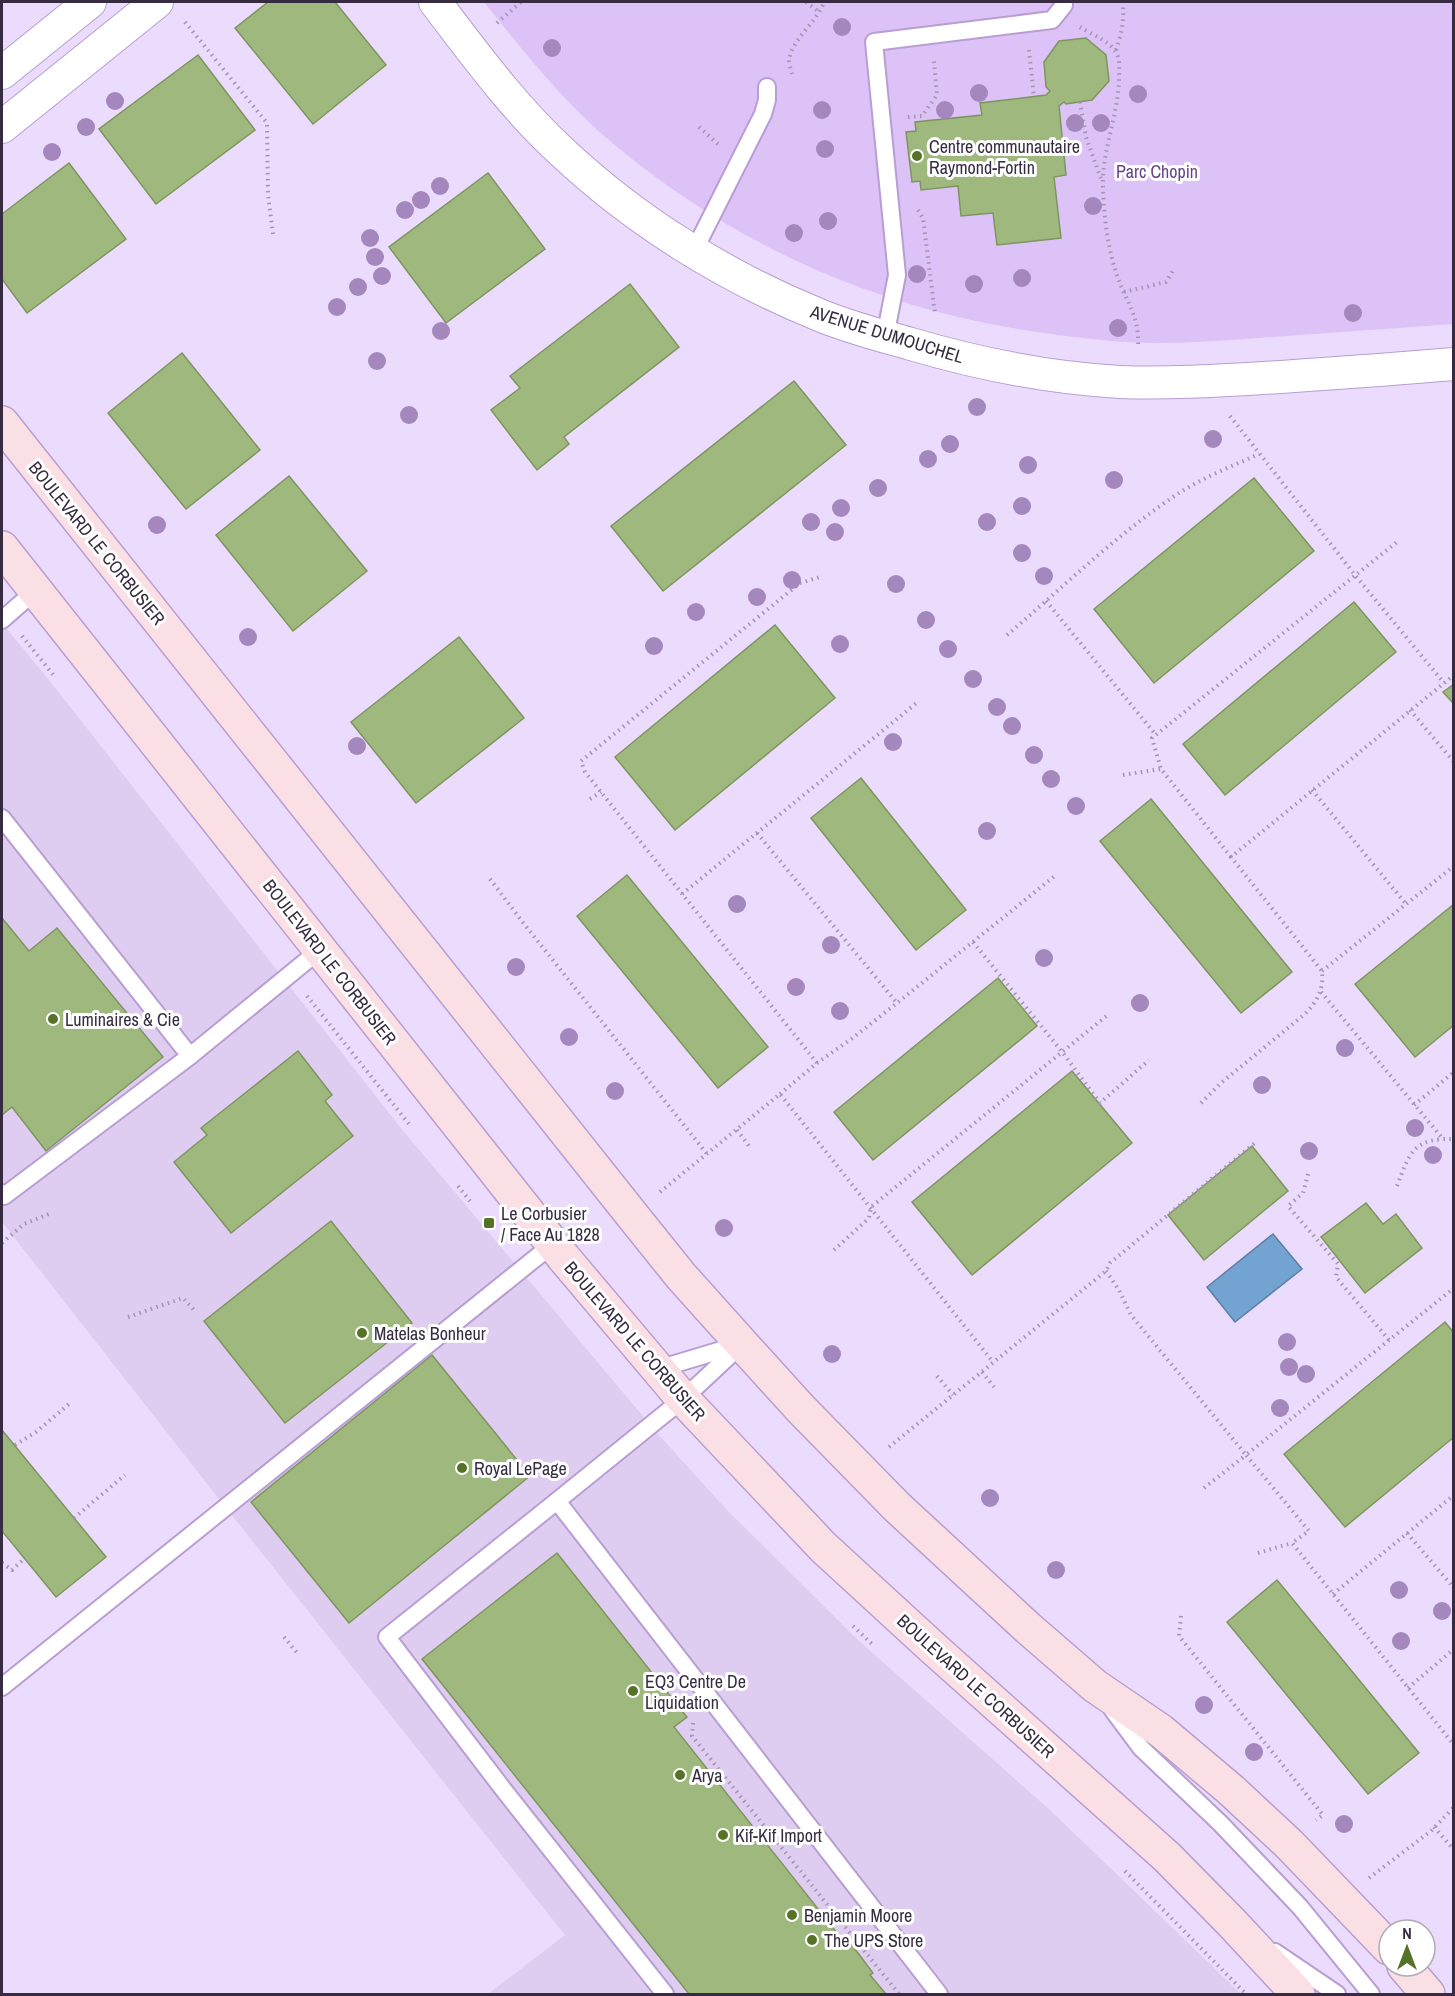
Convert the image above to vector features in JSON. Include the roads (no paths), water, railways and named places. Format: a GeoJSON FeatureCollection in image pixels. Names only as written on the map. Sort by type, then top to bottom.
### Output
{"type":"FeatureCollection","features":[{"type":"Feature","properties":{"kind":"street"},"geometry":{"type":"LineString","coordinates":[[2,73],[90,2]]}},
{"type":"Feature","properties":{"kind":"street"},"geometry":{"type":"LineString","coordinates":[[2,127],[157,2]]}},
{"type":"Feature","properties":{"kind":"street","name":"AVENUE DUMOUCHEL"},"geometry":{"type":"LineString","coordinates":[[435,2],[503,88],[559,150],[611,195],[694,251],[750,283],[819,315],[885,337],[999,366],[1120,382],[1186,382],[1454,364]]}},
{"type":"Feature","properties":{"kind":"street","name":"BOULEVARD LE CORBUSIER"},"geometry":{"type":"LineString","coordinates":[[2,423],[681,1276],[742,1344],[815,1424],[889,1499],[1019,1620],[1095,1686],[1161,1731],[1231,1790],[1322,1877],[1377,1935]]}},
{"type":"Feature","properties":{"kind":"street","name":"BOULEVARD LE CORBUSIER"},"geometry":{"type":"LineString","coordinates":[[2,548],[553,1244],[683,1399],[823,1547],[1152,1843],[1232,1923],[1298,1995]]}},
{"type":"Feature","properties":{"kind":"street"},"geometry":{"type":"LineString","coordinates":[[1414,1978],[1428,1995]]}},
{"type":"Feature","properties":{"kind":"lane"},"geometry":{"type":"LineString","coordinates":[[885,337],[897,274],[873,42],[1052,20],[1064,2]]}},
{"type":"Feature","properties":{"kind":"lane"},"geometry":{"type":"LineString","coordinates":[[694,251],[763,114],[767,100],[767,87]]}},
{"type":"Feature","properties":{"kind":"lane"},"geometry":{"type":"LineString","coordinates":[[2,620],[35,591]]}},
{"type":"Feature","properties":{"kind":"lane"},"geometry":{"type":"LineString","coordinates":[[2,818],[190,1056]]}},
{"type":"Feature","properties":{"kind":"lane"},"geometry":{"type":"LineString","coordinates":[[2,1192],[4,1196],[190,1056],[321,949]]}},
{"type":"Feature","properties":{"kind":"lane"},"geometry":{"type":"LineString","coordinates":[[2,1687],[553,1244]]}},
{"type":"Feature","properties":{"kind":"lane"},"geometry":{"type":"LineString","coordinates":[[658,1369],[742,1344]]}},
{"type":"Feature","properties":{"kind":"lane"},"geometry":{"type":"LineString","coordinates":[[665,1995],[387,1637],[683,1399],[742,1344]]}},
{"type":"Feature","properties":{"kind":"lane"},"geometry":{"type":"LineString","coordinates":[[557,1501],[939,1995]]}},
{"type":"Feature","properties":{"kind":"lane","name":"BOULEVARD LE CORBUSIER"},"geometry":{"type":"LineString","coordinates":[[1095,1686],[1141,1748],[1205,1808],[1292,1899],[1371,1995]]}},
{"type":"Feature","properties":{"kind":"lane","name":"BOULEVARD LE CORBUSIER"},"geometry":{"type":"LineString","coordinates":[[1232,1923],[1337,1995]]}},
{"type":"Feature","properties":{"kind":"water"},"geometry":{"type":"Polygon","coordinates":[[[1273,1234],[1302,1269],[1235,1322],[1207,1287],[1273,1234]]]}},
{"type":"Feature","properties":{"kind":"place","name":"Centre communautaire Raymond-Fortin"},"geometry":{"type":"Point","coordinates":[917,156]}},
{"type":"Feature","properties":{"kind":"place","name":"Luminaires & Cie"},"geometry":{"type":"Point","coordinates":[53,1019]}},
{"type":"Feature","properties":{"kind":"place","name":"Le Corbusier / Face Au 1828"},"geometry":{"type":"Point","coordinates":[489,1223]}},
{"type":"Feature","properties":{"kind":"place","name":"Matelas Bonheur"},"geometry":{"type":"Point","coordinates":[362,1333]}},
{"type":"Feature","properties":{"kind":"place","name":"Royal LePage"},"geometry":{"type":"Point","coordinates":[462,1468]}},
{"type":"Feature","properties":{"kind":"place","name":"EQ3 Centre De Liquidation"},"geometry":{"type":"Point","coordinates":[633,1691]}},
{"type":"Feature","properties":{"kind":"place","name":"Arya"},"geometry":{"type":"Point","coordinates":[680,1775]}},
{"type":"Feature","properties":{"kind":"place","name":"Kif-Kif Import"},"geometry":{"type":"Point","coordinates":[723,1835]}},
{"type":"Feature","properties":{"kind":"place","name":"Benjamin Moore"},"geometry":{"type":"Point","coordinates":[792,1915]}},
{"type":"Feature","properties":{"kind":"place","name":"The UPS Store"},"geometry":{"type":"Point","coordinates":[812,1940]}},
{"type":"Feature","properties":{"kind":"park label","name":"Parc Chopin"},"geometry":{"type":"Point","coordinates":[1157,171]}}]}
